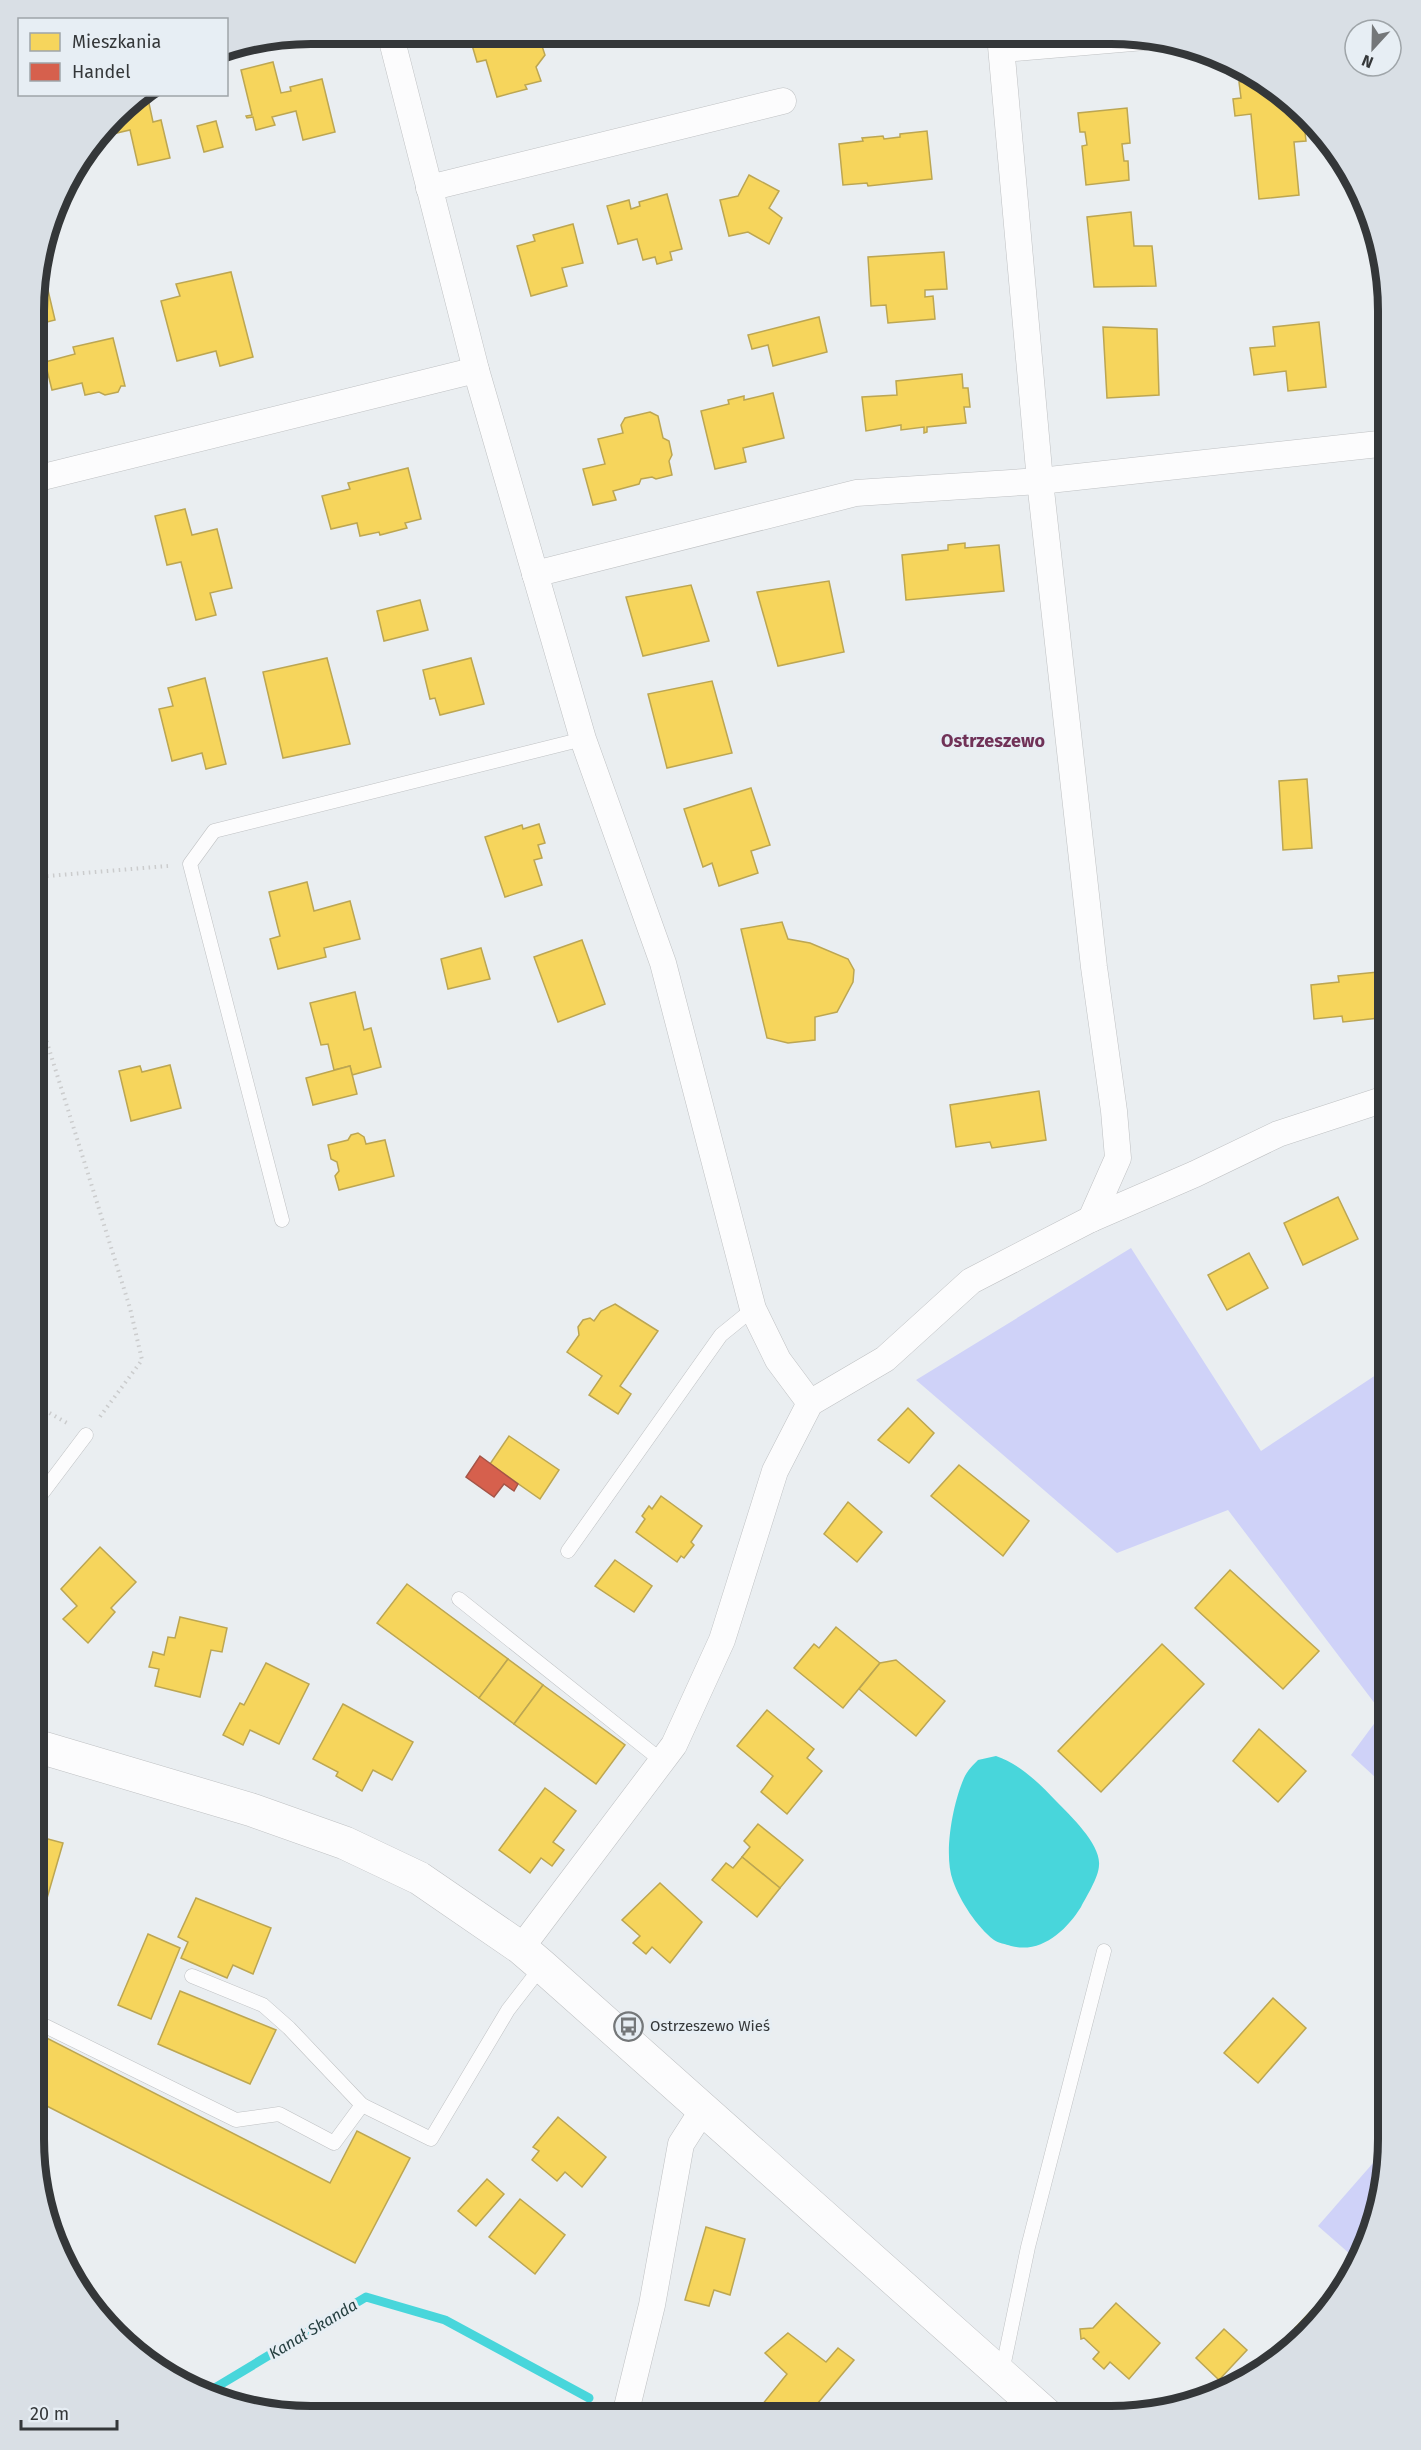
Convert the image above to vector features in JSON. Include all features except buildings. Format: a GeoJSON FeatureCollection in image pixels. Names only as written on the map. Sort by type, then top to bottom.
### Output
{"type":"FeatureCollection","features":[{"type":"Feature","properties":{"kind":"street"},"geometry":{"type":"LineString","coordinates":[[393,44],[476,370],[583,740],[663,963],[753,1309],[778,1360],[810,1403]]}},
{"type":"Feature","properties":{"kind":"street"},"geometry":{"type":"LineString","coordinates":[[1001,45],[1040,481],[1094,967],[1114,1111],[1118,1158],[1091,1220]]}},
{"type":"Feature","properties":{"kind":"street"},"geometry":{"type":"LineString","coordinates":[[429,188],[783,101]]}},
{"type":"Feature","properties":{"kind":"street"},"geometry":{"type":"LineString","coordinates":[[44,476],[476,370]]}},
{"type":"Feature","properties":{"kind":"street"},"geometry":{"type":"LineString","coordinates":[[535,574],[856,493],[1040,481],[1378,444]]}},
{"type":"Feature","properties":{"kind":"street"},"geometry":{"type":"LineString","coordinates":[[531,1957],[674,1745],[722,1640],[776,1471],[810,1403],[885,1359],[971,1281],[1091,1220],[1278,1134],[1378,1101]]}},
{"type":"Feature","properties":{"kind":"street"},"geometry":{"type":"LineString","coordinates":[[44,1748],[252,1810],[345,1843],[419,1878],[531,1957],[704,2108],[1037,2406]]}},
{"type":"Feature","properties":{"kind":"street"},"geometry":{"type":"LineString","coordinates":[[627,2406],[652,2305],[681,2144],[704,2108]]}},
{"type":"Feature","properties":{"kind":"lane"},"geometry":{"type":"LineString","coordinates":[[1001,45],[1043,44]]}},
{"type":"Feature","properties":{"kind":"lane"},"geometry":{"type":"LineString","coordinates":[[282,1220],[190,864],[214,831],[583,740]]}},
{"type":"Feature","properties":{"kind":"lane"},"geometry":{"type":"LineString","coordinates":[[568,1551],[721,1335],[753,1309]]}},
{"type":"Feature","properties":{"kind":"lane"},"geometry":{"type":"LineString","coordinates":[[44,1491],[86,1435]]}},
{"type":"Feature","properties":{"kind":"lane"},"geometry":{"type":"LineString","coordinates":[[459,1599],[662,1761]]}},
{"type":"Feature","properties":{"kind":"lane"},"geometry":{"type":"LineString","coordinates":[[1001,2374],[1028,2247],[1104,1951]]}},
{"type":"Feature","properties":{"kind":"lane"},"geometry":{"type":"LineString","coordinates":[[192,1976],[263,2005],[289,2028],[362,2105],[431,2139],[508,2010],[531,1957]]}},
{"type":"Feature","properties":{"kind":"lane"},"geometry":{"type":"LineString","coordinates":[[44,2025],[236,2120],[279,2114],[334,2143],[362,2105]]}},
{"type":"Feature","properties":{"kind":"path"},"geometry":{"type":"LineString","coordinates":[[44,876],[190,864]]}},
{"type":"Feature","properties":{"kind":"path"},"geometry":{"type":"LineString","coordinates":[[44,1033],[130,1308],[142,1360],[86,1435],[44,1410]]}},
{"type":"Feature","properties":{"kind":"shaded area"},"geometry":{"type":"Polygon","coordinates":[[[1131,1248],[1261,1451],[1378,1374],[1378,1708],[1228,1510],[1117,1553],[916,1380],[1131,1248]]]}},
{"type":"Feature","properties":{"kind":"shaded area"},"geometry":{"type":"Polygon","coordinates":[[[1378,1718],[1378,1780],[1351,1755],[1378,1718]]]}},
{"type":"Feature","properties":{"kind":"shaded area"},"geometry":{"type":"Polygon","coordinates":[[[1377,2159],[1368,2209],[1351,2255],[1318,2226],[1377,2159]]]}},
{"type":"Feature","properties":{"kind":"water"},"geometry":{"type":"Polygon","coordinates":[[[996,1756],[1021,1769],[1044,1788],[1084,1831],[1098,1857],[1099,1865],[1095,1881],[1075,1916],[1052,1938],[1032,1947],[1011,1946],[996,1941],[988,1935],[965,1905],[956,1889],[950,1870],[951,1829],[956,1801],[964,1778],[978,1760],[996,1756]]]}},
{"type":"Feature","properties":{"kind":"waterway","name":"Kanał Skanda"},"geometry":{"type":"LineString","coordinates":[[214,2388],[366,2297],[445,2320],[589,2398]]}},
{"type":"Feature","properties":{"kind":"place","name":"Ostrzeszewo Wieś"},"geometry":{"type":"Point","coordinates":[629,2026]}},
{"type":"Feature","properties":{"kind":"district","name":"Ostrzeszewo"},"geometry":{"type":"Point","coordinates":[993,741]}}]}
